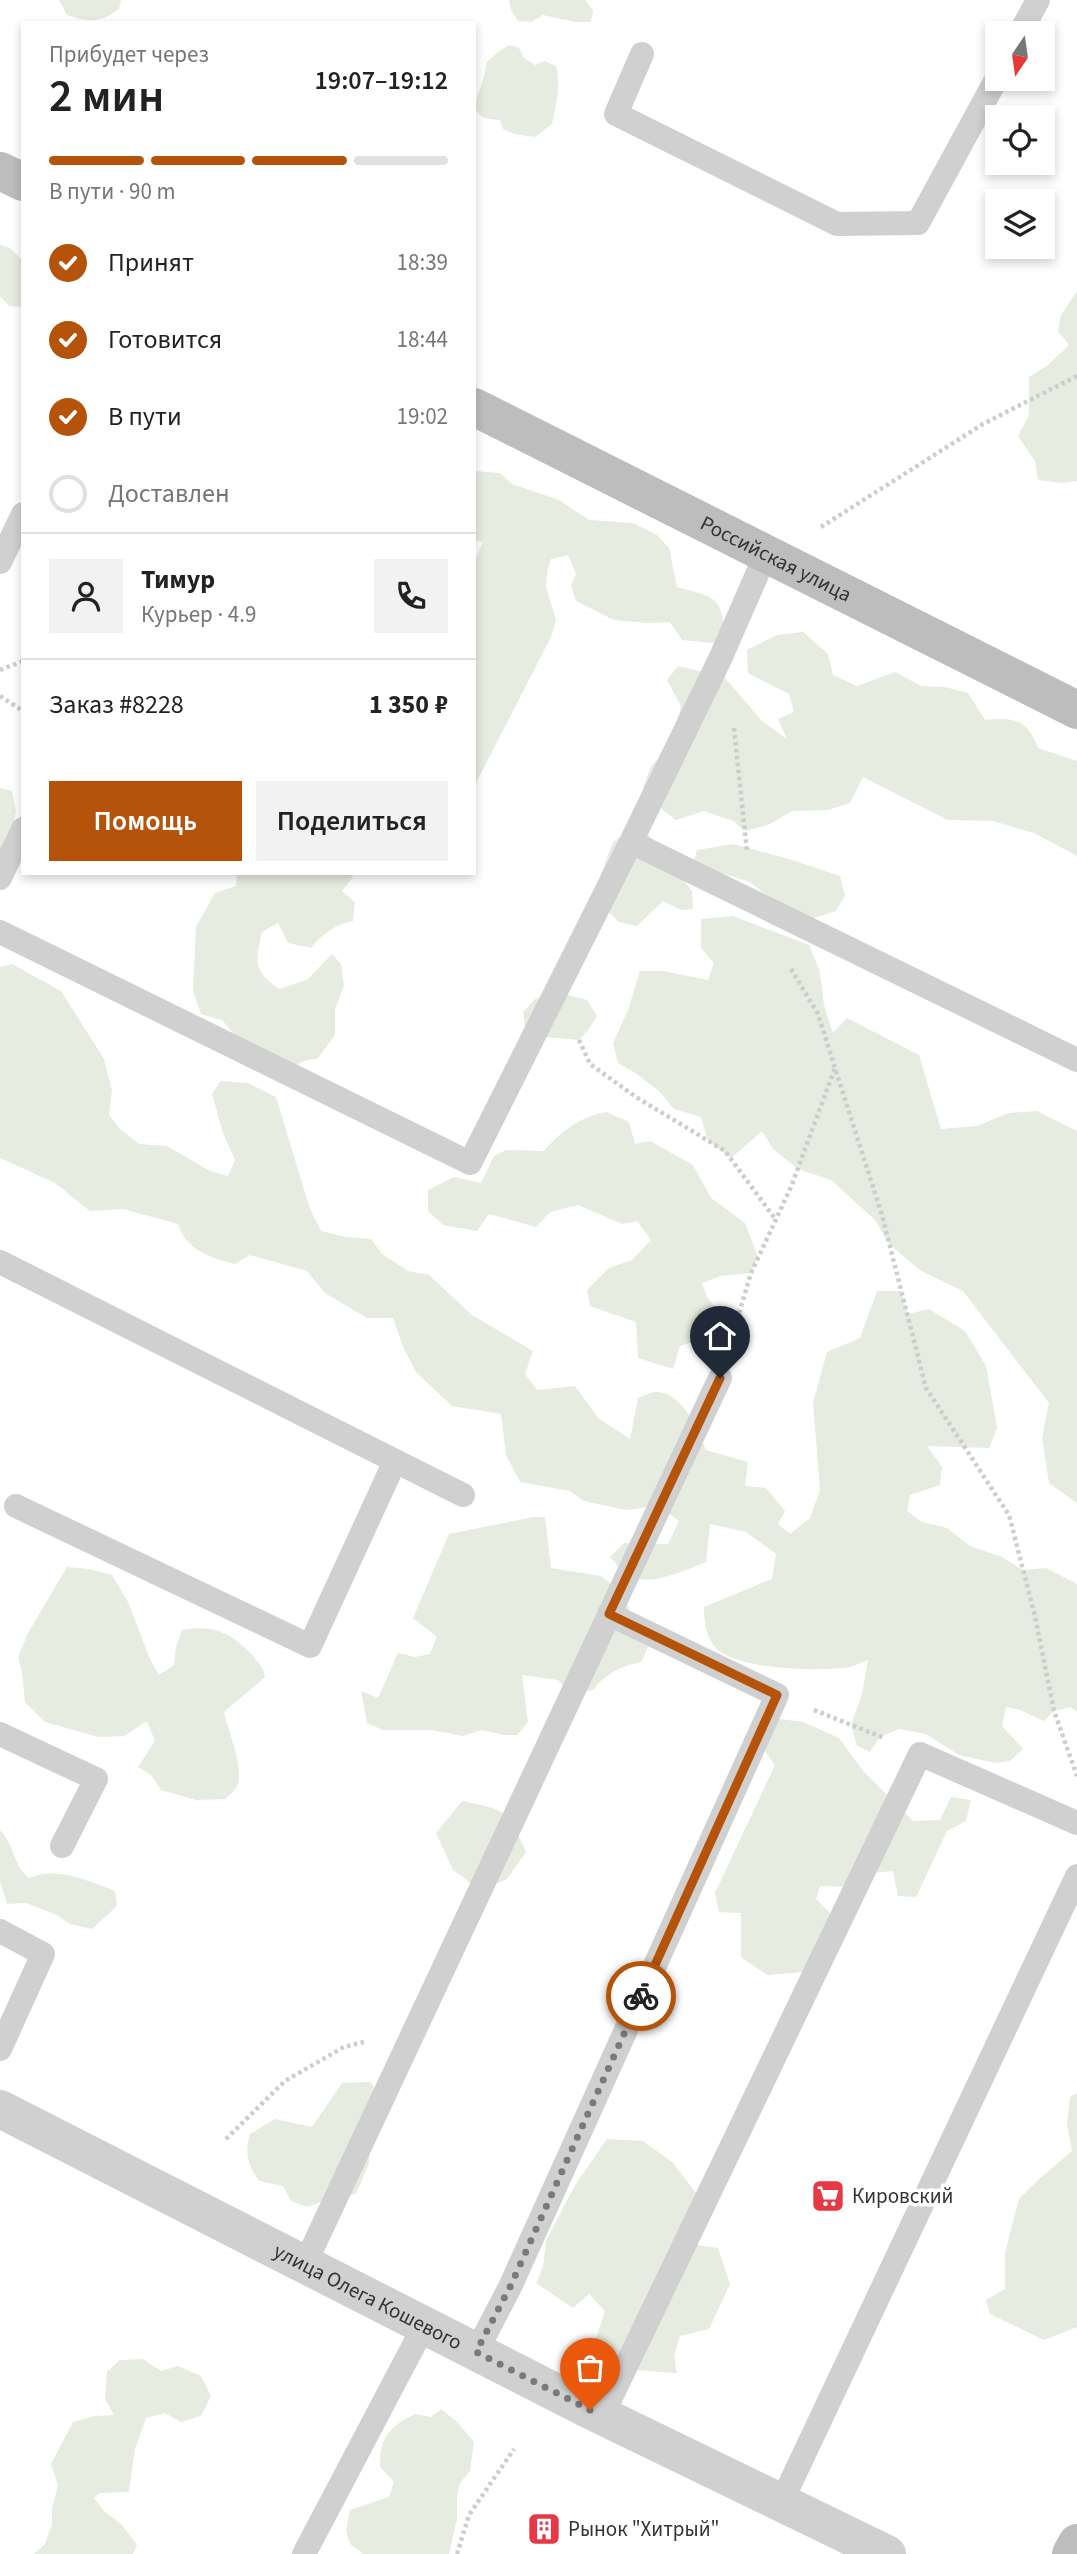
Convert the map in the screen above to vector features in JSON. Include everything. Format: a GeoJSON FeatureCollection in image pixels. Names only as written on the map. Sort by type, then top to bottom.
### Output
{"type":"FeatureCollection","features":[{"type":"Feature","properties":{"kind":"main road"},"geometry":{"type":"LineString","coordinates":[[0,171],[21,181]]}},
{"type":"Feature","properties":{"kind":"main road","name":"Российская улица"},"geometry":{"type":"LineString","coordinates":[[476,408],[1077,710]]}},
{"type":"Feature","properties":{"kind":"main road"},"geometry":{"type":"LineString","coordinates":[[1071,2554],[1077,2543]]}},
{"type":"Feature","properties":{"kind":"street","name":"улица Олега Кошевого"},"geometry":{"type":"LineString","coordinates":[[0,2109],[602,2416],[887,2554]]}},
{"type":"Feature","properties":{"kind":"lane"},"geometry":{"type":"LineString","coordinates":[[1027,21],[1038,0]]}},
{"type":"Feature","properties":{"kind":"lane"},"geometry":{"type":"LineString","coordinates":[[642,54],[616,114],[837,225],[918,223],[990,91]]}},
{"type":"Feature","properties":{"kind":"lane"},"geometry":{"type":"LineString","coordinates":[[0,562],[21,518]]}},
{"type":"Feature","properties":{"kind":"lane"},"geometry":{"type":"LineString","coordinates":[[0,932],[470,1163],[720,659],[766,554]]}},
{"type":"Feature","properties":{"kind":"lane"},"geometry":{"type":"LineString","coordinates":[[0,878],[21,833]]}},
{"type":"Feature","properties":{"kind":"lane"},"geometry":{"type":"LineString","coordinates":[[631,842],[1077,1060]]}},
{"type":"Feature","properties":{"kind":"lane"},"geometry":{"type":"LineString","coordinates":[[0,1262],[463,1495]]}},
{"type":"Feature","properties":{"kind":"lane"},"geometry":{"type":"LineString","coordinates":[[304,2264],[720,1378]]}},
{"type":"Feature","properties":{"kind":"lane"},"geometry":{"type":"LineString","coordinates":[[16,1506],[310,1646],[395,1461]]}},
{"type":"Feature","properties":{"kind":"lane"},"geometry":{"type":"LineString","coordinates":[[476,2352],[510,2287],[777,1695],[609,1614]]}},
{"type":"Feature","properties":{"kind":"lane"},"geometry":{"type":"LineString","coordinates":[[0,1734],[96,1779],[62,1846]]}},
{"type":"Feature","properties":{"kind":"lane"},"geometry":{"type":"LineString","coordinates":[[602,2416],[920,1754],[1077,1823]]}},
{"type":"Feature","properties":{"kind":"lane"},"geometry":{"type":"LineString","coordinates":[[781,2503],[1077,1876]]}},
{"type":"Feature","properties":{"kind":"lane"},"geometry":{"type":"LineString","coordinates":[[0,1931],[43,1954],[0,2049]]}},
{"type":"Feature","properties":{"kind":"lane"},"geometry":{"type":"LineString","coordinates":[[304,2554],[424,2326]]}},
{"type":"Feature","properties":{"kind":"path"},"geometry":{"type":"LineString","coordinates":[[766,554],[826,524],[983,424],[1077,376]]}},
{"type":"Feature","properties":{"kind":"path"},"geometry":{"type":"LineString","coordinates":[[720,659],[738,748],[751,901]]}},
{"type":"Feature","properties":{"kind":"path"},"geometry":{"type":"LineString","coordinates":[[0,670],[21,662]]}},
{"type":"Feature","properties":{"kind":"path"},"geometry":{"type":"LineString","coordinates":[[0,696],[21,710]]}},
{"type":"Feature","properties":{"kind":"path"},"geometry":{"type":"LineString","coordinates":[[790,966],[818,1014],[882,1215],[926,1388],[1009,1515],[1035,1616],[1054,1711],[1077,1776]]}},
{"type":"Feature","properties":{"kind":"path"},"geometry":{"type":"LineString","coordinates":[[556,992],[590,1064],[636,1097],[725,1151],[776,1220]]}},
{"type":"Feature","properties":{"kind":"path"},"geometry":{"type":"LineString","coordinates":[[720,1378],[751,1273],[791,1187],[835,1068]]}},
{"type":"Feature","properties":{"kind":"path"},"geometry":{"type":"LineString","coordinates":[[777,1695],[920,1754]]}},
{"type":"Feature","properties":{"kind":"path"},"geometry":{"type":"LineString","coordinates":[[226,2139],[285,2081],[344,2047],[415,2027]]}},
{"type":"Feature","properties":{"kind":"path"},"geometry":{"type":"LineString","coordinates":[[457,2554],[470,2515],[514,2449]]}},
{"type":"Feature","properties":{"kind":"shaded area"},"geometry":{"type":"Polygon","coordinates":[[[59,0],[121,0],[119,9],[94,20],[67,15],[59,0]]]}},
{"type":"Feature","properties":{"kind":"shaded area"},"geometry":{"type":"Polygon","coordinates":[[[509,0],[585,0],[593,10],[591,22],[575,22],[543,15],[531,22],[518,21],[511,10],[509,0]]]}},
{"type":"Feature","properties":{"kind":"shaded area"},"geometry":{"type":"Polygon","coordinates":[[[510,45],[519,48],[524,58],[535,65],[545,61],[556,66],[558,88],[552,124],[535,137],[514,134],[503,129],[500,120],[479,114],[476,108],[486,63],[510,45]]]}},
{"type":"Feature","properties":{"kind":"shaded area"},"geometry":{"type":"Polygon","coordinates":[[[0,245],[10,248],[21,259],[21,307],[9,306],[0,296],[0,245]]]}},
{"type":"Feature","properties":{"kind":"shaded area"},"geometry":{"type":"Polygon","coordinates":[[[1077,291],[1077,481],[1062,483],[1038,480],[1035,461],[1018,436],[1029,415],[1029,377],[1048,365],[1069,345],[1058,331],[1061,315],[1077,291]]]}},
{"type":"Feature","properties":{"kind":"shaded area"},"geometry":{"type":"Polygon","coordinates":[[[476,471],[500,473],[512,484],[559,500],[589,520],[633,523],[657,535],[669,548],[677,587],[707,596],[718,604],[724,634],[713,643],[682,640],[670,622],[614,620],[576,601],[571,585],[576,574],[568,555],[551,559],[546,587],[556,620],[551,637],[476,783],[476,558],[483,542],[476,540],[476,471]]]}},
{"type":"Feature","properties":{"kind":"shaded area"},"geometry":{"type":"Polygon","coordinates":[[[803,632],[828,654],[833,675],[857,686],[895,672],[921,686],[945,687],[968,693],[985,720],[1004,719],[1019,722],[1029,731],[1038,748],[1077,761],[1077,856],[1034,833],[993,821],[948,820],[863,777],[850,803],[828,810],[792,811],[770,824],[745,831],[733,821],[704,811],[676,820],[651,801],[643,788],[651,766],[671,746],[681,706],[667,680],[678,666],[724,677],[763,722],[787,739],[778,719],[794,712],[789,694],[748,673],[747,650],[777,635],[803,632]]]}},
{"type":"Feature","properties":{"kind":"shaded area"},"geometry":{"type":"Polygon","coordinates":[[[0,788],[12,791],[16,811],[10,843],[0,850],[0,788]]]}},
{"type":"Feature","properties":{"kind":"shaded area"},"geometry":{"type":"Polygon","coordinates":[[[640,823],[692,891],[693,909],[681,910],[663,901],[637,926],[619,922],[600,904],[599,879],[613,842],[640,823]]]}},
{"type":"Feature","properties":{"kind":"shaded area"},"geometry":{"type":"Polygon","coordinates":[[[733,844],[840,876],[845,896],[836,911],[811,919],[770,898],[750,882],[722,873],[691,871],[697,850],[733,844]]]}},
{"type":"Feature","properties":{"kind":"shaded area"},"geometry":{"type":"Polygon","coordinates":[[[237,875],[353,877],[342,891],[355,902],[353,921],[330,930],[311,948],[288,943],[278,923],[262,932],[258,965],[264,977],[279,989],[307,980],[332,954],[341,964],[344,986],[335,1009],[335,1035],[318,1058],[304,1061],[284,1071],[240,1041],[222,1020],[201,1014],[193,991],[196,927],[215,893],[236,886],[237,875]]]}},
{"type":"Feature","properties":{"kind":"shaded area"},"geometry":{"type":"Polygon","coordinates":[[[733,916],[809,945],[820,972],[824,1005],[833,1033],[847,1018],[919,1055],[941,1129],[977,1126],[1009,1113],[1037,1111],[1077,1131],[1077,1503],[1049,1483],[1042,1438],[1049,1403],[963,1291],[921,1271],[889,1244],[875,1220],[831,1180],[798,1169],[773,1149],[762,1131],[731,1158],[708,1141],[701,1117],[674,1109],[660,1092],[618,1063],[613,1043],[628,1010],[640,971],[663,971],[708,980],[714,963],[701,948],[701,919],[733,916]]]}},
{"type":"Feature","properties":{"kind":"shaded area"},"geometry":{"type":"Polygon","coordinates":[[[12,964],[61,991],[104,1059],[112,1090],[109,1115],[120,1129],[139,1144],[167,1146],[210,1171],[228,1176],[235,1160],[223,1133],[212,1094],[221,1081],[248,1083],[276,1097],[310,1209],[321,1231],[371,1239],[382,1254],[408,1271],[429,1275],[472,1315],[533,1351],[525,1374],[537,1390],[575,1386],[598,1418],[630,1439],[638,1398],[657,1392],[676,1400],[689,1415],[706,1450],[748,1462],[745,1486],[766,1488],[785,1511],[778,1524],[790,1534],[810,1518],[820,1490],[813,1403],[827,1352],[860,1338],[877,1291],[901,1291],[908,1314],[929,1309],[965,1331],[986,1366],[997,1428],[989,1448],[927,1446],[942,1467],[940,1485],[910,1495],[907,1511],[922,1522],[947,1528],[970,1546],[1002,1557],[1023,1570],[1046,1568],[1077,1584],[1077,1712],[1071,1707],[1054,1711],[1044,1721],[1006,1707],[1002,1726],[1023,1749],[1010,1761],[995,1763],[959,1755],[926,1734],[899,1729],[880,1737],[870,1752],[857,1746],[851,1725],[862,1694],[868,1660],[849,1667],[829,1669],[765,1666],[724,1654],[710,1640],[704,1607],[772,1579],[776,1554],[746,1532],[710,1524],[706,1562],[666,1577],[644,1580],[634,1578],[625,1573],[610,1557],[624,1543],[668,1544],[679,1521],[659,1506],[626,1510],[584,1501],[570,1491],[520,1482],[506,1455],[501,1414],[452,1406],[416,1372],[403,1347],[393,1318],[367,1318],[325,1293],[307,1271],[250,1255],[235,1264],[209,1256],[187,1240],[178,1224],[123,1209],[90,1211],[55,1183],[0,1158],[0,967],[12,964]]]}},
{"type":"Feature","properties":{"kind":"shaded area"},"geometry":{"type":"Polygon","coordinates":[[[556,992],[587,1000],[597,1016],[579,1040],[534,1036],[525,1027],[523,1012],[535,999],[556,992]]]}},
{"type":"Feature","properties":{"kind":"shaded area"},"geometry":{"type":"Polygon","coordinates":[[[606,1112],[629,1122],[635,1144],[650,1141],[693,1165],[711,1198],[745,1223],[758,1257],[751,1273],[720,1276],[702,1283],[707,1297],[725,1321],[704,1338],[680,1346],[673,1369],[638,1358],[636,1322],[590,1306],[587,1290],[609,1268],[632,1260],[651,1240],[637,1221],[622,1224],[578,1205],[550,1212],[536,1227],[489,1214],[477,1231],[443,1225],[428,1211],[428,1190],[454,1177],[481,1183],[494,1156],[506,1150],[544,1151],[572,1126],[588,1117],[606,1112]]]}},
{"type":"Feature","properties":{"kind":"shaded area"},"geometry":{"type":"Polygon","coordinates":[[[545,1517],[551,1568],[601,1576],[620,1591],[629,1608],[631,1625],[648,1647],[641,1662],[614,1672],[593,1690],[572,1694],[558,1680],[522,1675],[528,1722],[517,1735],[481,1730],[463,1736],[431,1730],[383,1730],[367,1723],[361,1691],[378,1698],[398,1653],[415,1657],[430,1654],[437,1637],[413,1618],[449,1534],[545,1517]]]}},
{"type":"Feature","properties":{"kind":"shaded area"},"geometry":{"type":"Polygon","coordinates":[[[67,1567],[112,1575],[128,1602],[159,1675],[174,1665],[182,1630],[193,1628],[204,1628],[230,1636],[261,1666],[265,1677],[224,1712],[239,1770],[237,1786],[226,1799],[196,1800],[161,1790],[151,1775],[138,1767],[155,1741],[147,1721],[124,1736],[99,1737],[45,1722],[25,1702],[18,1657],[28,1633],[67,1567]]]}},
{"type":"Feature","properties":{"kind":"shaded area"},"geometry":{"type":"Polygon","coordinates":[[[780,1719],[803,1722],[839,1738],[864,1772],[913,1821],[940,1820],[951,1797],[971,1800],[966,1821],[947,1831],[916,1897],[898,1896],[893,1871],[862,1874],[856,1887],[820,1886],[816,1899],[839,1922],[803,1972],[767,1975],[741,1957],[741,1913],[719,1912],[715,1893],[775,1765],[766,1753],[761,1728],[780,1719]]]}},
{"type":"Feature","properties":{"kind":"shaded area"},"geometry":{"type":"Polygon","coordinates":[[[462,1801],[504,1814],[514,1827],[526,1852],[507,1879],[480,1890],[453,1870],[436,1833],[462,1801]]]}},
{"type":"Feature","properties":{"kind":"shaded area"},"geometry":{"type":"Polygon","coordinates":[[[0,1830],[20,1868],[29,1878],[61,1874],[83,1879],[115,1891],[117,1906],[92,1929],[70,1924],[57,1915],[26,1903],[7,1904],[0,1881],[0,1830]]]}},
{"type":"Feature","properties":{"kind":"shaded area"},"geometry":{"type":"Polygon","coordinates":[[[370,2082],[382,2097],[370,2123],[369,2163],[356,2194],[336,2196],[307,2207],[291,2201],[283,2186],[259,2181],[248,2159],[250,2134],[275,2119],[312,2127],[342,2083],[370,2082]]]}},
{"type":"Feature","properties":{"kind":"shaded area"},"geometry":{"type":"Polygon","coordinates":[[[1077,2093],[1077,2327],[1044,2340],[990,2314],[986,2300],[1005,2289],[1005,2253],[1019,2199],[1072,2151],[1067,2124],[1070,2097],[1077,2093]]]}},
{"type":"Feature","properties":{"kind":"shaded area"},"geometry":{"type":"Polygon","coordinates":[[[607,2139],[643,2141],[672,2162],[697,2194],[684,2243],[718,2248],[730,2284],[709,2329],[680,2336],[674,2356],[677,2373],[605,2368],[592,2351],[605,2311],[589,2294],[573,2308],[536,2283],[543,2267],[546,2241],[575,2185],[607,2139]]]}},
{"type":"Feature","properties":{"kind":"shaded area"},"geometry":{"type":"Polygon","coordinates":[[[143,2359],[161,2371],[178,2366],[201,2376],[211,2396],[201,2416],[181,2422],[165,2413],[146,2418],[135,2449],[129,2492],[100,2493],[94,2498],[104,2511],[122,2525],[137,2545],[133,2554],[34,2554],[45,2544],[52,2524],[52,2509],[58,2485],[51,2464],[73,2422],[95,2416],[114,2415],[105,2399],[107,2372],[120,2360],[143,2359]]]}},
{"type":"Feature","properties":{"kind":"shaded area"},"geometry":{"type":"Polygon","coordinates":[[[441,2409],[457,2422],[474,2442],[470,2471],[460,2483],[457,2519],[449,2554],[363,2554],[350,2544],[346,2531],[350,2510],[389,2497],[394,2482],[380,2467],[384,2440],[392,2429],[415,2414],[431,2417],[441,2409]]]}},
{"type":"Feature","properties":{"kind":"way so far"},"geometry":{"type":"LineString","coordinates":[[590,2410],[476,2352],[510,2287],[641,1996]]}},
{"type":"Feature","properties":{"kind":"place","name":"Кировский"},"geometry":{"type":"Point","coordinates":[828,2196]}},
{"type":"Feature","properties":{"kind":"place","name":"Рынок \"Хитрый\""},"geometry":{"type":"Point","coordinates":[544,2529]}},
{"type":"Feature","properties":{"kind":"route"},"geometry":{"type":"LineString","coordinates":[[641,1996],[777,1695],[609,1614],[720,1378]]}}]}
